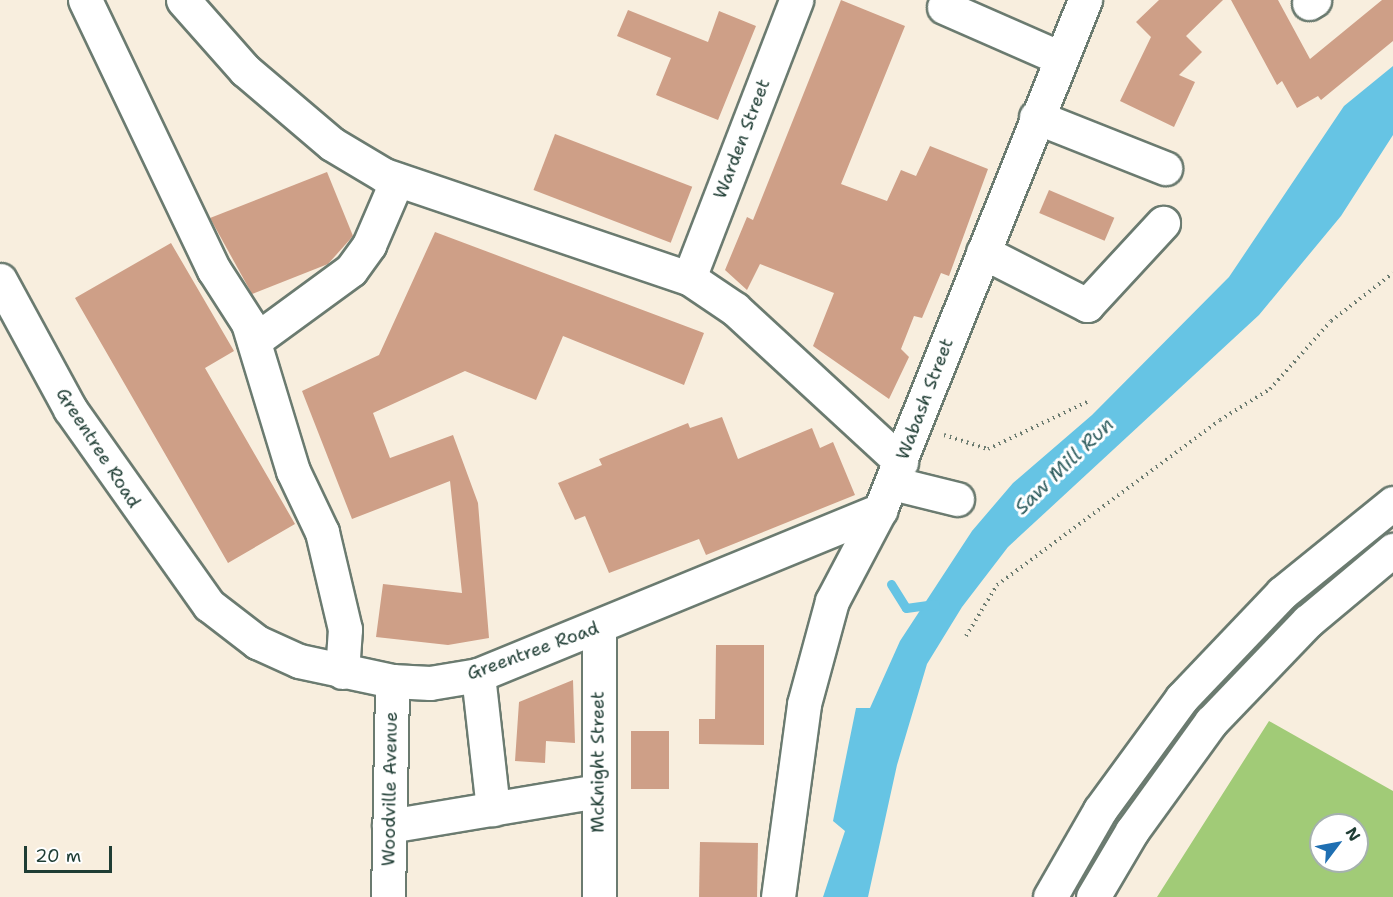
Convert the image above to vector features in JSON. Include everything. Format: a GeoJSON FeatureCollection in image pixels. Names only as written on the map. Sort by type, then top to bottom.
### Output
{"type":"FeatureCollection","features":[{"type":"Feature","properties":{"kind":"main road"},"geometry":{"type":"LineString","coordinates":[[85,0],[254,341],[293,471],[322,532],[345,629],[342,672]]}},
{"type":"Feature","properties":{"kind":"main road"},"geometry":{"type":"LineString","coordinates":[[183,0],[286,108],[332,144],[397,180],[689,278],[735,309],[891,485],[957,499]]}},
{"type":"Feature","properties":{"kind":"main road","name":"Warden Street"},"geometry":{"type":"LineString","coordinates":[[689,278],[796,0]]}},
{"type":"Feature","properties":{"kind":"main road","name":"Wabash Street"},"geometry":{"type":"LineString","coordinates":[[778,897],[804,704],[832,601],[891,485],[1036,117],[1085,0]]}},
{"type":"Feature","properties":{"kind":"main road"},"geometry":{"type":"LineString","coordinates":[[944,7],[1060,58]]}},
{"type":"Feature","properties":{"kind":"main road"},"geometry":{"type":"LineString","coordinates":[[1036,117],[1165,168]]}},
{"type":"Feature","properties":{"kind":"main road"},"geometry":{"type":"LineString","coordinates":[[254,341],[351,270],[369,245],[397,180]]}},
{"type":"Feature","properties":{"kind":"main road"},"geometry":{"type":"LineString","coordinates":[[983,252],[1087,305],[1163,223]]}},
{"type":"Feature","properties":{"kind":"main road","name":"Greentree Road"},"geometry":{"type":"LineString","coordinates":[[0,280],[70,409],[209,605],[257,642],[342,672],[392,681],[430,683],[478,675],[599,626],[891,485]]}},
{"type":"Feature","properties":{"kind":"main road"},"geometry":{"type":"LineString","coordinates":[[1050,897],[1100,810],[1182,698],[1282,593],[1393,503]]}},
{"type":"Feature","properties":{"kind":"main road"},"geometry":{"type":"LineString","coordinates":[[1093,897],[1138,821],[1211,722],[1308,621],[1393,550]]}},
{"type":"Feature","properties":{"kind":"main road","name":"McKnight Street"},"geometry":{"type":"LineString","coordinates":[[598,897],[599,626]]}},
{"type":"Feature","properties":{"kind":"main road"},"geometry":{"type":"LineString","coordinates":[[478,675],[493,809]]}},
{"type":"Feature","properties":{"kind":"main road","name":"Woodville Avenue"},"geometry":{"type":"LineString","coordinates":[[388,897],[392,681]]}},
{"type":"Feature","properties":{"kind":"main road"},"geometry":{"type":"LineString","coordinates":[[389,826],[598,791]]}},
{"type":"Feature","properties":{"kind":"path"},"geometry":{"type":"LineString","coordinates":[[966,636],[997,585],[1220,420],[1270,389],[1331,321],[1393,273]]}},
{"type":"Feature","properties":{"kind":"path"},"geometry":{"type":"LineString","coordinates":[[914,426],[988,449],[1087,402]]}},
{"type":"Feature","properties":{"kind":"green space"},"geometry":{"type":"Polygon","coordinates":[[[1269,721],[1393,791],[1393,897],[1157,897],[1269,721]]]}},
{"type":"Feature","properties":{"kind":"water","name":"Saw Mill Run"},"geometry":{"type":"Polygon","coordinates":[[[1393,66],[1393,135],[1341,216],[1259,315],[1008,547],[962,607],[927,664],[897,765],[868,897],[823,897],[845,831],[833,821],[856,708],[870,708],[900,641],[972,531],[1013,483],[1092,415],[1229,277],[1344,106],[1393,66]]]}},
{"type":"Feature","properties":{"kind":"building"},"geometry":{"type":"Polygon","coordinates":[[[841,0],[905,26],[841,184],[887,201],[901,170],[916,176],[930,146],[988,169],[949,276],[941,273],[922,318],[914,316],[901,349],[909,357],[889,399],[813,346],[834,293],[760,264],[747,290],[725,270],[747,217],[753,220],[841,0]]]}},
{"type":"Feature","properties":{"kind":"building"},"geometry":{"type":"Polygon","coordinates":[[[1159,0],[1223,0],[1186,36],[1202,52],[1179,75],[1195,82],[1174,127],[1120,101],[1151,37],[1136,22],[1159,0]]]}},
{"type":"Feature","properties":{"kind":"building"},"geometry":{"type":"Polygon","coordinates":[[[1231,0],[1278,0],[1310,59],[1382,0],[1393,0],[1393,41],[1321,100],[1318,96],[1297,108],[1282,81],[1277,85],[1231,0]]]}},
{"type":"Feature","properties":{"kind":"building"},"geometry":{"type":"Polygon","coordinates":[[[628,10],[708,42],[719,11],[756,26],[718,120],[656,95],[671,58],[617,36],[628,10]]]}},
{"type":"Feature","properties":{"kind":"building"},"geometry":{"type":"Polygon","coordinates":[[[555,134],[692,187],[671,243],[533,190],[555,134]]]}},
{"type":"Feature","properties":{"kind":"building"},"geometry":{"type":"Polygon","coordinates":[[[327,172],[353,236],[328,264],[252,294],[210,218],[327,172]]]}},
{"type":"Feature","properties":{"kind":"building"},"geometry":{"type":"Polygon","coordinates":[[[1049,190],[1114,218],[1105,241],[1039,213],[1049,190]]]}},
{"type":"Feature","properties":{"kind":"building"},"geometry":{"type":"Polygon","coordinates":[[[435,232],[704,333],[684,385],[563,336],[536,400],[465,371],[373,413],[390,458],[453,435],[478,503],[489,638],[448,645],[376,637],[383,584],[462,593],[450,481],[352,519],[302,391],[379,355],[435,232]]]}},
{"type":"Feature","properties":{"kind":"building"},"geometry":{"type":"Polygon","coordinates":[[[171,243],[234,351],[205,368],[295,524],[228,563],[75,298],[171,243]]]}},
{"type":"Feature","properties":{"kind":"building"},"geometry":{"type":"Polygon","coordinates":[[[722,417],[738,459],[812,428],[820,448],[833,442],[855,495],[706,555],[699,539],[609,573],[585,516],[575,520],[558,483],[602,465],[599,459],[688,423],[690,428],[722,417]]]}},
{"type":"Feature","properties":{"kind":"building"},"geometry":{"type":"Polygon","coordinates":[[[716,645],[764,645],[764,745],[699,744],[699,719],[715,719],[716,645]]]}},
{"type":"Feature","properties":{"kind":"building"},"geometry":{"type":"Polygon","coordinates":[[[573,680],[575,743],[546,741],[545,763],[515,761],[519,702],[573,680]]]}},
{"type":"Feature","properties":{"kind":"building"},"geometry":{"type":"Polygon","coordinates":[[[631,731],[669,731],[669,789],[631,789],[631,731]]]}},
{"type":"Feature","properties":{"kind":"building"},"geometry":{"type":"Polygon","coordinates":[[[700,842],[758,843],[757,897],[699,897],[700,842]]]}},
{"type":"Feature","properties":{"kind":"waterway"},"geometry":{"type":"LineString","coordinates":[[891,584],[906,608],[935,604]]}}]}
